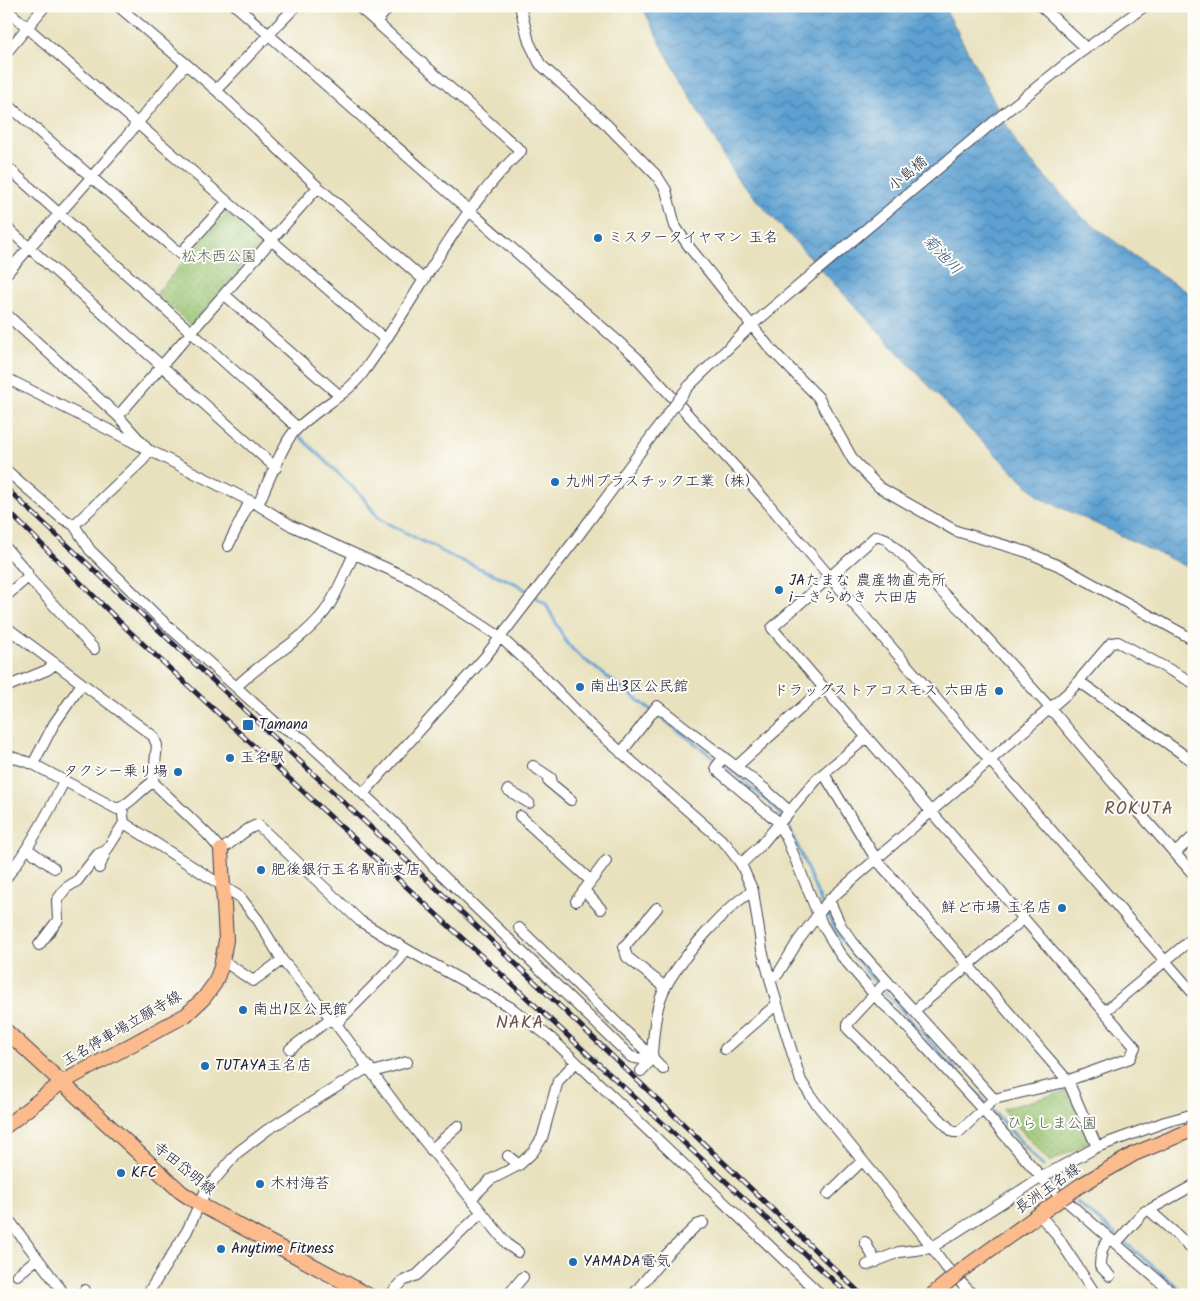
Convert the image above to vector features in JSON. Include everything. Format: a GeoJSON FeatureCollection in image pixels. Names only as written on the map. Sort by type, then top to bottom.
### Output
{"type":"FeatureCollection","features":[{"type":"Feature","properties":{"kind":"main road","name":"玉名停車場立願寺線"},"geometry":{"type":"LineString","coordinates":[[6,1126],[61,1083],[186,1015],[204,998],[215,983],[226,940],[221,850]]}},
{"type":"Feature","properties":{"kind":"main road","name":"寺田岱明線"},"geometry":{"type":"LineString","coordinates":[[6,1031],[181,1192],[199,1204],[368,1295]]}},
{"type":"Feature","properties":{"kind":"main road","name":"長洲玉名線"},"geometry":{"type":"LineString","coordinates":[[932,1295],[966,1267],[1081,1185],[1134,1154],[1194,1129]]}},
{"type":"Feature","properties":{"kind":"street"},"geometry":{"type":"LineString","coordinates":[[6,52],[45,6]]}},
{"type":"Feature","properties":{"kind":"street"},"geometry":{"type":"LineString","coordinates":[[118,6],[216,90],[318,187],[424,280]]}},
{"type":"Feature","properties":{"kind":"street"},"geometry":{"type":"LineString","coordinates":[[236,6],[637,358],[753,486],[830,577],[1194,994]]}},
{"type":"Feature","properties":{"kind":"street"},"geometry":{"type":"LineString","coordinates":[[216,90],[270,36],[296,6]]}},
{"type":"Feature","properties":{"kind":"street"},"geometry":{"type":"LineString","coordinates":[[228,546],[276,468],[295,431],[353,386],[470,211],[499,174],[521,151],[358,6]]}},
{"type":"Feature","properties":{"kind":"street"},"geometry":{"type":"LineString","coordinates":[[376,22],[390,6]]}},
{"type":"Feature","properties":{"kind":"street"},"geometry":{"type":"LineString","coordinates":[[520,6],[529,42],[540,64],[607,125],[657,176],[666,190],[675,226],[756,322],[769,347],[818,397],[853,460],[879,487],[956,531],[1027,552],[1064,568],[1194,640]]}},
{"type":"Feature","properties":{"kind":"street"},"geometry":{"type":"LineString","coordinates":[[1042,6],[1086,48]]}},
{"type":"Feature","properties":{"kind":"street","name":"小島橋"},"geometry":{"type":"LineString","coordinates":[[363,794],[485,656],[578,536],[688,387],[756,322],[1077,55],[1145,6]]}},
{"type":"Feature","properties":{"kind":"street"},"geometry":{"type":"LineString","coordinates":[[6,9],[385,339]]}},
{"type":"Feature","properties":{"kind":"street"},"geometry":{"type":"LineString","coordinates":[[6,274],[137,125],[186,64]]}},
{"type":"Feature","properties":{"kind":"street"},"geometry":{"type":"LineString","coordinates":[[6,103],[90,178],[180,254],[227,202]]}},
{"type":"Feature","properties":{"kind":"street"},"geometry":{"type":"LineString","coordinates":[[6,166],[56,218],[295,431]]}},
{"type":"Feature","properties":{"kind":"street"},"geometry":{"type":"LineString","coordinates":[[118,416],[188,335],[225,296],[318,187]]}},
{"type":"Feature","properties":{"kind":"street"},"geometry":{"type":"LineString","coordinates":[[6,226],[276,468]]}},
{"type":"Feature","properties":{"kind":"street"},"geometry":{"type":"LineString","coordinates":[[225,296],[339,395]]}},
{"type":"Feature","properties":{"kind":"street"},"geometry":{"type":"LineString","coordinates":[[6,314],[118,416],[149,451]]}},
{"type":"Feature","properties":{"kind":"street"},"geometry":{"type":"LineString","coordinates":[[6,378],[254,503],[292,526],[415,581],[500,637],[621,753],[726,844],[741,864],[753,891],[762,950],[801,1081],[862,1161],[923,1235],[946,1267],[973,1295]]}},
{"type":"Feature","properties":{"kind":"street"},"geometry":{"type":"LineString","coordinates":[[74,525],[149,451]]}},
{"type":"Feature","properties":{"kind":"street"},"geometry":{"type":"LineString","coordinates":[[6,470],[60,517],[74,525],[90,550],[132,594],[277,724],[304,739],[402,830],[434,867],[632,1057],[641,1058],[651,1055]]}},
{"type":"Feature","properties":{"kind":"street"},"geometry":{"type":"LineString","coordinates":[[880,987],[848,1023],[848,1029],[953,1132],[959,1132],[988,1104],[1068,1080],[1130,1058],[1135,1047],[1022,920],[772,628],[876,536],[886,539],[966,615],[1051,708],[1114,784],[1194,874]]}},
{"type":"Feature","properties":{"kind":"street"},"geometry":{"type":"LineString","coordinates":[[6,548],[27,572],[28,578],[94,649]]}},
{"type":"Feature","properties":{"kind":"street"},"geometry":{"type":"LineString","coordinates":[[236,687],[303,634],[323,614],[354,554]]}},
{"type":"Feature","properties":{"kind":"street"},"geometry":{"type":"LineString","coordinates":[[6,596],[28,578]]}},
{"type":"Feature","properties":{"kind":"street"},"geometry":{"type":"LineString","coordinates":[[6,627],[152,736],[157,745],[153,782]]}},
{"type":"Feature","properties":{"kind":"street"},"geometry":{"type":"LineString","coordinates":[[770,978],[778,974],[823,907],[929,812],[1080,682],[1111,642],[1118,642],[1194,683]]}},
{"type":"Feature","properties":{"kind":"street"},"geometry":{"type":"LineString","coordinates":[[6,687],[47,670],[54,664]]}},
{"type":"Feature","properties":{"kind":"street"},"geometry":{"type":"LineString","coordinates":[[1080,682],[1194,762]]}},
{"type":"Feature","properties":{"kind":"street"},"geometry":{"type":"LineString","coordinates":[[33,764],[54,724],[81,684]]}},
{"type":"Feature","properties":{"kind":"street"},"geometry":{"type":"LineString","coordinates":[[736,767],[823,688]]}},
{"type":"Feature","properties":{"kind":"street"},"geometry":{"type":"LineString","coordinates":[[621,753],[657,706],[721,762],[736,767],[784,819],[823,907],[840,954],[880,987],[914,1011],[988,1104],[1042,1177],[1072,1207],[1117,1239],[1176,1295]]}},
{"type":"Feature","properties":{"kind":"street"},"geometry":{"type":"LineString","coordinates":[[741,864],[824,774],[866,738]]}},
{"type":"Feature","properties":{"kind":"street"},"geometry":{"type":"LineString","coordinates":[[6,754],[33,764],[117,809],[122,807],[142,788],[153,782]]}},
{"type":"Feature","properties":{"kind":"street"},"geometry":{"type":"LineString","coordinates":[[721,762],[717,770],[762,806],[784,819]]}},
{"type":"Feature","properties":{"kind":"street"},"geometry":{"type":"LineString","coordinates":[[534,766],[571,800]]}},
{"type":"Feature","properties":{"kind":"street"},"geometry":{"type":"LineString","coordinates":[[824,774],[876,859],[1068,1080],[1097,1147]]}},
{"type":"Feature","properties":{"kind":"street"},"geometry":{"type":"LineString","coordinates":[[6,878],[28,850],[64,780]]}},
{"type":"Feature","properties":{"kind":"street"},"geometry":{"type":"LineString","coordinates":[[153,782],[221,850],[235,841],[251,826],[258,825],[360,921],[510,1007],[552,1039],[821,1295]]}},
{"type":"Feature","properties":{"kind":"street"},"geometry":{"type":"LineString","coordinates":[[508,790],[529,803]]}},
{"type":"Feature","properties":{"kind":"street"},"geometry":{"type":"LineString","coordinates":[[99,868],[106,851],[124,823],[122,807]]}},
{"type":"Feature","properties":{"kind":"street"},"geometry":{"type":"LineString","coordinates":[[520,816],[591,881]]}},
{"type":"Feature","properties":{"kind":"street"},"geometry":{"type":"LineString","coordinates":[[124,823],[240,897],[258,920],[282,960],[371,1070],[431,1150],[508,1245],[518,1252]]}},
{"type":"Feature","properties":{"kind":"street"},"geometry":{"type":"LineString","coordinates":[[1175,853],[1194,836]]}},
{"type":"Feature","properties":{"kind":"street"},"geometry":{"type":"LineString","coordinates":[[28,850],[54,868]]}},
{"type":"Feature","properties":{"kind":"street"},"geometry":{"type":"LineString","coordinates":[[39,945],[58,920],[57,900],[66,888],[77,881],[98,854],[106,851]]}},
{"type":"Feature","properties":{"kind":"street"},"geometry":{"type":"LineString","coordinates":[[576,901],[606,861]]}},
{"type":"Feature","properties":{"kind":"street"},"geometry":{"type":"LineString","coordinates":[[584,890],[601,909]]}},
{"type":"Feature","properties":{"kind":"street"},"geometry":{"type":"LineString","coordinates":[[641,1071],[651,1055],[657,1010],[665,987],[699,942],[737,902],[753,891]]}},
{"type":"Feature","properties":{"kind":"street"},"geometry":{"type":"LineString","coordinates":[[823,907],[841,926],[880,987],[988,1104]]}},
{"type":"Feature","properties":{"kind":"street"},"geometry":{"type":"LineString","coordinates":[[657,908],[624,947],[627,957],[665,987]]}},
{"type":"Feature","properties":{"kind":"street"},"geometry":{"type":"LineString","coordinates":[[914,1011],[1022,920]]}},
{"type":"Feature","properties":{"kind":"street"},"geometry":{"type":"LineString","coordinates":[[519,928],[651,1055],[663,1069]]}},
{"type":"Feature","properties":{"kind":"street"},"geometry":{"type":"LineString","coordinates":[[1104,1012],[1164,960],[1194,937]]}},
{"type":"Feature","properties":{"kind":"street"},"geometry":{"type":"LineString","coordinates":[[290,1049],[333,1022],[400,959],[406,949]]}},
{"type":"Feature","properties":{"kind":"street"},"geometry":{"type":"LineString","coordinates":[[222,960],[253,981],[282,960]]}},
{"type":"Feature","properties":{"kind":"street"},"geometry":{"type":"LineString","coordinates":[[725,1049],[777,1004]]}},
{"type":"Feature","properties":{"kind":"street"},"geometry":{"type":"LineString","coordinates":[[146,1295],[187,1231],[206,1190],[237,1153],[267,1130],[371,1070],[407,1062]]}},
{"type":"Feature","properties":{"kind":"street"},"geometry":{"type":"LineString","coordinates":[[471,1198],[490,1180],[519,1165],[533,1152],[542,1138],[558,1081],[576,1062]]}},
{"type":"Feature","properties":{"kind":"street"},"geometry":{"type":"LineString","coordinates":[[865,1242],[871,1264],[899,1252],[931,1248],[1042,1177],[1097,1147],[1165,1122],[1194,1114]]}},
{"type":"Feature","properties":{"kind":"street"},"geometry":{"type":"LineString","coordinates":[[431,1150],[458,1126]]}},
{"type":"Feature","properties":{"kind":"street"},"geometry":{"type":"LineString","coordinates":[[508,1156],[519,1165]]}},
{"type":"Feature","properties":{"kind":"street"},"geometry":{"type":"LineString","coordinates":[[828,1194],[862,1161]]}},
{"type":"Feature","properties":{"kind":"street"},"geometry":{"type":"LineString","coordinates":[[1110,1276],[1100,1266],[1104,1244],[1117,1239],[1145,1211],[1194,1185]]}},
{"type":"Feature","properties":{"kind":"street"},"geometry":{"type":"LineString","coordinates":[[1149,1210],[1194,1250]]}},
{"type":"Feature","properties":{"kind":"street"},"geometry":{"type":"LineString","coordinates":[[390,1295],[406,1279],[416,1275],[482,1212]]}},
{"type":"Feature","properties":{"kind":"street"},"geometry":{"type":"LineString","coordinates":[[1039,1215],[1053,1230],[1096,1295]]}},
{"type":"Feature","properties":{"kind":"street"},"geometry":{"type":"LineString","coordinates":[[6,1216],[65,1295]]}},
{"type":"Feature","properties":{"kind":"street"},"geometry":{"type":"LineString","coordinates":[[633,1295],[666,1255],[697,1224],[703,1223]]}},
{"type":"Feature","properties":{"kind":"street"},"geometry":{"type":"LineString","coordinates":[[17,1275],[37,1259]]}},
{"type":"Feature","properties":{"kind":"street"},"geometry":{"type":"LineString","coordinates":[[508,1295],[523,1277]]}},
{"type":"Feature","properties":{"kind":"green space","name":"松木西公園"},"geometry":{"type":"Polygon","coordinates":[[[226,212],[263,243],[191,325],[156,294],[226,212]]]}},
{"type":"Feature","properties":{"kind":"green space","name":"ひらしま公園"},"geometry":{"type":"Polygon","coordinates":[[[1067,1091],[1090,1142],[1050,1162],[1002,1109],[1067,1091]]]}},
{"type":"Feature","properties":{"kind":"water","name":"菊池川"},"geometry":{"type":"Polygon","coordinates":[[[642,6],[944,6],[1018,147],[1083,218],[1162,276],[1194,296],[1194,570],[1041,498],[970,430],[737,179],[665,52],[642,6]]]}},
{"type":"Feature","properties":{"kind":"waterway"},"geometry":{"type":"LineString","coordinates":[[296,433],[361,495],[379,519],[455,558],[517,584],[546,604],[566,642],[577,654],[737,775],[776,809],[790,828],[822,904]]}},
{"type":"Feature","properties":{"kind":"waterway"},"geometry":{"type":"LineString","coordinates":[[825,910],[842,941],[873,979],[1043,1166]]}},
{"type":"Feature","properties":{"kind":"waterway"},"geometry":{"type":"LineString","coordinates":[[1077,1202],[1187,1295]]}},
{"type":"Feature","properties":{"kind":"railway"},"geometry":{"type":"LineString","coordinates":[[6,488],[451,902],[862,1295]]}},
{"type":"Feature","properties":{"kind":"railway"},"geometry":{"type":"LineString","coordinates":[[6,509],[128,630],[849,1295]]}},
{"type":"Feature","properties":{"kind":"place","name":"ミスタータイヤマン 玉名"},"geometry":{"type":"Point","coordinates":[598,238]}},
{"type":"Feature","properties":{"kind":"place","name":"九州プラスチック工業（株）"},"geometry":{"type":"Point","coordinates":[555,482]}},
{"type":"Feature","properties":{"kind":"place","name":"JAたまな 農産物直売所 i－きらめき 六田店"},"geometry":{"type":"Point","coordinates":[779,590]}},
{"type":"Feature","properties":{"kind":"place","name":"南出3区公民館"},"geometry":{"type":"Point","coordinates":[580,687]}},
{"type":"Feature","properties":{"kind":"place","name":"ドラッグストアコスモス 六田店"},"geometry":{"type":"Point","coordinates":[999,691]}},
{"type":"Feature","properties":{"kind":"place","name":"Tamana"},"geometry":{"type":"Point","coordinates":[248,725]}},
{"type":"Feature","properties":{"kind":"place","name":"玉名駅"},"geometry":{"type":"Point","coordinates":[230,758]}},
{"type":"Feature","properties":{"kind":"place","name":"タクシー乗り場"},"geometry":{"type":"Point","coordinates":[178,772]}},
{"type":"Feature","properties":{"kind":"place","name":"肥後銀行玉名駅前支店"},"geometry":{"type":"Point","coordinates":[261,870]}},
{"type":"Feature","properties":{"kind":"place","name":"鮮ど市場 玉名店"},"geometry":{"type":"Point","coordinates":[1062,908]}},
{"type":"Feature","properties":{"kind":"place","name":"南出1区公民館"},"geometry":{"type":"Point","coordinates":[243,1010]}},
{"type":"Feature","properties":{"kind":"place","name":"TUTAYA玉名店"},"geometry":{"type":"Point","coordinates":[205,1066]}},
{"type":"Feature","properties":{"kind":"place","name":"KFC"},"geometry":{"type":"Point","coordinates":[121,1173]}},
{"type":"Feature","properties":{"kind":"place","name":"木村海苔"},"geometry":{"type":"Point","coordinates":[260,1184]}},
{"type":"Feature","properties":{"kind":"place","name":"Anytime Fitness"},"geometry":{"type":"Point","coordinates":[221,1249]}},
{"type":"Feature","properties":{"kind":"place","name":"YAMADA電気"},"geometry":{"type":"Point","coordinates":[573,1262]}},
{"type":"Feature","properties":{"kind":"district","name":"ROKUTA"},"geometry":{"type":"Point","coordinates":[1139,809]}},
{"type":"Feature","properties":{"kind":"district","name":"NAKA"},"geometry":{"type":"Point","coordinates":[520,1023]}}]}
